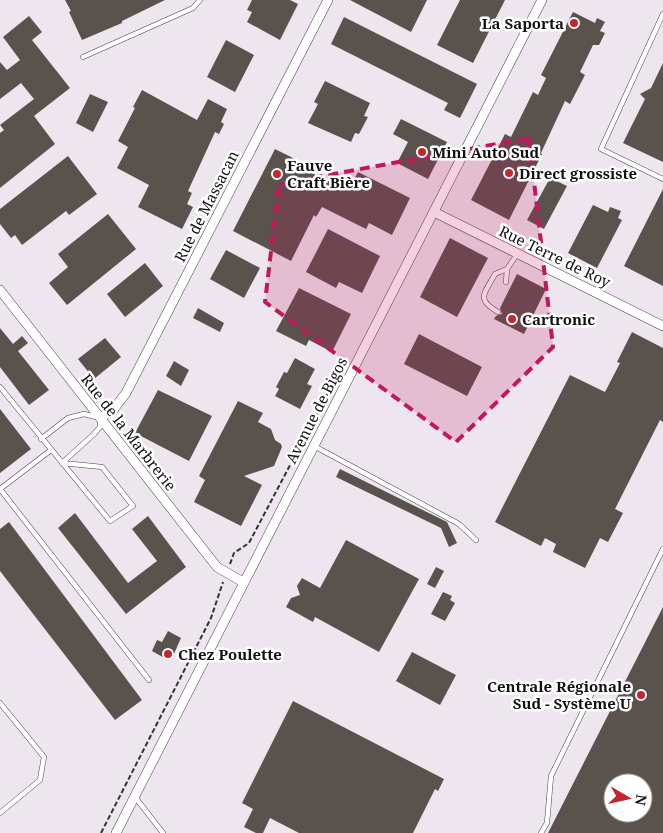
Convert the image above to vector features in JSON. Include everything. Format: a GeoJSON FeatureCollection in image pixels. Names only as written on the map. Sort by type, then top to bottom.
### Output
{"type":"FeatureCollection","features":[{"type":"Feature","properties":{"kind":"street","name":"Rue de Massacan"},"geometry":{"type":"LineString","coordinates":[[100,418],[113,410],[126,393],[328,0]]}},
{"type":"Feature","properties":{"kind":"street","name":"Avenue de Bigos"},"geometry":{"type":"LineString","coordinates":[[116,833],[542,0]]}},
{"type":"Feature","properties":{"kind":"street","name":"Rue Terre de Roy"},"geometry":{"type":"LineString","coordinates":[[434,212],[663,326]]}},
{"type":"Feature","properties":{"kind":"street","name":"Rue de la Marbrerie"},"geometry":{"type":"LineString","coordinates":[[0,290],[217,567],[243,582]]}},
{"type":"Feature","properties":{"kind":"lane"},"geometry":{"type":"LineString","coordinates":[[83,57],[193,8],[200,0]]}},
{"type":"Feature","properties":{"kind":"lane"},"geometry":{"type":"LineString","coordinates":[[663,14],[601,148],[663,179]]}},
{"type":"Feature","properties":{"kind":"lane"},"geometry":{"type":"LineString","coordinates":[[506,282],[508,269],[518,253]]}},
{"type":"Feature","properties":{"kind":"lane"},"geometry":{"type":"LineString","coordinates":[[498,312],[486,304],[483,300],[484,295],[494,274],[508,269]]}},
{"type":"Feature","properties":{"kind":"lane"},"geometry":{"type":"LineString","coordinates":[[0,387],[51,450],[110,521],[133,506],[102,467],[62,463]]}},
{"type":"Feature","properties":{"kind":"lane"},"geometry":{"type":"LineString","coordinates":[[42,439],[68,418],[84,414],[100,418],[100,427],[62,463]]}},
{"type":"Feature","properties":{"kind":"lane"},"geometry":{"type":"LineString","coordinates":[[314,446],[459,524],[476,540]]}},
{"type":"Feature","properties":{"kind":"lane"},"geometry":{"type":"LineString","coordinates":[[51,450],[0,489],[149,680]]}},
{"type":"Feature","properties":{"kind":"lane"},"geometry":{"type":"LineString","coordinates":[[541,833],[547,823],[552,776],[663,550]]}},
{"type":"Feature","properties":{"kind":"lane"},"geometry":{"type":"LineString","coordinates":[[0,703],[44,757],[40,780],[0,813]]}},
{"type":"Feature","properties":{"kind":"lane"},"geometry":{"type":"LineString","coordinates":[[134,796],[163,833]]}},
{"type":"Feature","properties":{"kind":"path"},"geometry":{"type":"LineString","coordinates":[[101,833],[211,618],[234,553],[249,542],[346,359]]}},
{"type":"Feature","properties":{"kind":"highlighted area"},"geometry":{"type":"Polygon","coordinates":[[[529,138],[553,347],[456,442],[265,302],[279,184],[529,138]]]}},
{"type":"Feature","properties":{"kind":"shaded area"},"geometry":{"type":"Polygon","coordinates":[[[0,0],[663,0],[663,833],[0,833],[0,0]]]}},
{"type":"Feature","properties":{"kind":"building"},"geometry":{"type":"Polygon","coordinates":[[[65,0],[165,0],[122,21],[122,23],[82,40],[65,0]]]}},
{"type":"Feature","properties":{"kind":"building"},"geometry":{"type":"Polygon","coordinates":[[[252,0],[290,0],[298,4],[280,40],[247,22],[252,12],[247,10],[252,0]]]}},
{"type":"Feature","properties":{"kind":"building"},"geometry":{"type":"Polygon","coordinates":[[[350,0],[427,0],[411,32],[350,0]]]}},
{"type":"Feature","properties":{"kind":"building"},"geometry":{"type":"Polygon","coordinates":[[[460,0],[505,0],[473,63],[437,45],[460,0]]]}},
{"type":"Feature","properties":{"kind":"building"},"geometry":{"type":"Polygon","coordinates":[[[573,12],[595,23],[597,18],[605,22],[600,31],[605,33],[599,45],[593,45],[580,72],[585,75],[570,104],[565,101],[542,154],[509,220],[471,200],[505,134],[511,137],[533,92],[538,95],[546,78],[541,75],[573,12]]]}},
{"type":"Feature","properties":{"kind":"building"},"geometry":{"type":"Polygon","coordinates":[[[29,16],[42,32],[32,40],[70,88],[34,116],[55,144],[0,188],[0,133],[4,130],[0,125],[34,99],[21,83],[0,99],[0,62],[7,70],[20,60],[3,37],[29,16]]]}},
{"type":"Feature","properties":{"kind":"building"},"geometry":{"type":"Polygon","coordinates":[[[344,17],[477,84],[460,118],[444,110],[448,103],[331,44],[344,17]]]}},
{"type":"Feature","properties":{"kind":"building"},"geometry":{"type":"Polygon","coordinates":[[[226,40],[254,55],[235,92],[207,77],[226,40]]]}},
{"type":"Feature","properties":{"kind":"building"},"geometry":{"type":"Polygon","coordinates":[[[663,63],[663,162],[623,143],[645,99],[640,94],[651,88],[663,63]]]}},
{"type":"Feature","properties":{"kind":"building"},"geometry":{"type":"Polygon","coordinates":[[[325,81],[370,103],[364,116],[368,117],[359,134],[355,133],[351,142],[308,123],[318,104],[314,102],[325,81]]]}},
{"type":"Feature","properties":{"kind":"building"},"geometry":{"type":"Polygon","coordinates":[[[142,90],[197,120],[208,99],[227,109],[221,122],[224,124],[219,134],[215,132],[188,191],[192,193],[187,204],[193,207],[182,229],[138,207],[149,185],[117,168],[128,147],[118,141],[142,90]]]}},
{"type":"Feature","properties":{"kind":"building"},"geometry":{"type":"Polygon","coordinates":[[[90,94],[108,102],[93,132],[76,123],[90,94]]]}},
{"type":"Feature","properties":{"kind":"building","name":"Mini Auto Sud"},"geometry":{"type":"Polygon","coordinates":[[[401,119],[447,142],[428,179],[397,163],[408,142],[393,134],[401,119]]]}},
{"type":"Feature","properties":{"kind":"building"},"geometry":{"type":"Polygon","coordinates":[[[275,149],[297,160],[298,166],[348,191],[358,172],[410,198],[392,235],[369,223],[366,229],[322,207],[316,217],[314,215],[291,261],[233,231],[275,149]]]}},
{"type":"Feature","properties":{"kind":"building"},"geometry":{"type":"Polygon","coordinates":[[[68,156],[97,194],[69,215],[66,211],[22,245],[15,235],[11,238],[0,224],[0,209],[68,156]]]}},
{"type":"Feature","properties":{"kind":"building"},"geometry":{"type":"Polygon","coordinates":[[[550,178],[567,186],[544,229],[527,220],[550,178]]]}},
{"type":"Feature","properties":{"kind":"building"},"geometry":{"type":"Polygon","coordinates":[[[663,189],[663,286],[624,266],[663,189]]]}},
{"type":"Feature","properties":{"kind":"building"},"geometry":{"type":"Polygon","coordinates":[[[593,205],[608,212],[610,207],[621,211],[618,218],[622,220],[597,268],[568,253],[593,205]]]}},
{"type":"Feature","properties":{"kind":"building"},"geometry":{"type":"Polygon","coordinates":[[[108,214],[136,249],[67,305],[49,283],[68,267],[58,254],[108,214]]]}},
{"type":"Feature","properties":{"kind":"building"},"geometry":{"type":"Polygon","coordinates":[[[328,229],[380,256],[362,293],[339,282],[336,288],[306,272],[328,229]]]}},
{"type":"Feature","properties":{"kind":"building"},"geometry":{"type":"Polygon","coordinates":[[[450,238],[488,258],[457,317],[420,297],[450,238]]]}},
{"type":"Feature","properties":{"kind":"building"},"geometry":{"type":"Polygon","coordinates":[[[226,250],[260,268],[244,298],[210,279],[226,250]]]}},
{"type":"Feature","properties":{"kind":"building"},"geometry":{"type":"Polygon","coordinates":[[[145,263],[163,286],[125,317],[107,294],[145,263]]]}},
{"type":"Feature","properties":{"kind":"building"},"geometry":{"type":"Polygon","coordinates":[[[517,274],[546,289],[524,334],[494,319],[502,314],[500,308],[517,274]]]}},
{"type":"Feature","properties":{"kind":"building"},"geometry":{"type":"Polygon","coordinates":[[[299,288],[351,314],[332,352],[309,340],[306,346],[276,331],[299,288]]]}},
{"type":"Feature","properties":{"kind":"building"},"geometry":{"type":"Polygon","coordinates":[[[198,308],[224,323],[220,332],[193,318],[198,308]]]}},
{"type":"Feature","properties":{"kind":"building"},"geometry":{"type":"Polygon","coordinates":[[[0,328],[13,344],[22,336],[28,343],[18,351],[49,390],[29,405],[0,367],[0,328]]]}},
{"type":"Feature","properties":{"kind":"building"},"geometry":{"type":"Polygon","coordinates":[[[632,332],[663,348],[663,422],[660,420],[615,509],[623,513],[608,542],[600,538],[585,568],[553,552],[556,544],[545,538],[541,546],[495,522],[570,375],[605,392],[620,363],[617,362],[632,332]]]}},
{"type":"Feature","properties":{"kind":"building"},"geometry":{"type":"Polygon","coordinates":[[[419,334],[482,367],[467,396],[404,364],[419,334]]]}},
{"type":"Feature","properties":{"kind":"building"},"geometry":{"type":"Polygon","coordinates":[[[105,338],[121,357],[94,379],[78,359],[105,338]]]}},
{"type":"Feature","properties":{"kind":"building"},"geometry":{"type":"Polygon","coordinates":[[[295,358],[315,369],[307,384],[312,386],[300,409],[275,396],[279,389],[276,387],[284,372],[287,373],[295,358]]]}},
{"type":"Feature","properties":{"kind":"building"},"geometry":{"type":"Polygon","coordinates":[[[174,361],[189,370],[181,386],[166,376],[174,361]]]}},
{"type":"Feature","properties":{"kind":"building"},"geometry":{"type":"Polygon","coordinates":[[[158,390],[212,416],[189,461],[135,433],[158,390]]]}},
{"type":"Feature","properties":{"kind":"building"},"geometry":{"type":"Polygon","coordinates":[[[238,401],[263,413],[258,422],[271,429],[275,440],[282,447],[274,466],[244,476],[262,485],[241,526],[194,502],[205,480],[199,476],[238,401]]]}},
{"type":"Feature","properties":{"kind":"building"},"geometry":{"type":"Polygon","coordinates":[[[0,409],[31,449],[0,473],[0,409]]]}},
{"type":"Feature","properties":{"kind":"building"},"geometry":{"type":"Polygon","coordinates":[[[340,469],[447,522],[457,543],[449,547],[441,528],[336,477],[340,469]]]}},
{"type":"Feature","properties":{"kind":"building"},"geometry":{"type":"Polygon","coordinates":[[[75,513],[128,583],[157,561],[132,529],[148,516],[186,567],[126,614],[58,528],[75,513]]]}},
{"type":"Feature","properties":{"kind":"building"},"geometry":{"type":"Polygon","coordinates":[[[9,522],[142,700],[115,720],[0,571],[0,529],[9,522]]]}},
{"type":"Feature","properties":{"kind":"building"},"geometry":{"type":"Polygon","coordinates":[[[346,540],[419,579],[379,652],[315,617],[313,622],[286,607],[291,598],[300,595],[297,586],[302,578],[320,588],[346,540]]]}},
{"type":"Feature","properties":{"kind":"building"},"geometry":{"type":"Polygon","coordinates":[[[436,567],[444,571],[435,588],[427,584],[436,567]]]}},
{"type":"Feature","properties":{"kind":"building"},"geometry":{"type":"Polygon","coordinates":[[[443,592],[452,596],[450,600],[455,603],[445,621],[431,614],[443,592]]]}},
{"type":"Feature","properties":{"kind":"building","name":"Centrale Régionale Sud - Système U"},"geometry":{"type":"Polygon","coordinates":[[[663,607],[663,833],[548,833],[663,607]]]}},
{"type":"Feature","properties":{"kind":"building"},"geometry":{"type":"Polygon","coordinates":[[[168,631],[181,638],[173,656],[171,655],[168,660],[152,651],[157,640],[162,642],[168,631]]]}},
{"type":"Feature","properties":{"kind":"building"},"geometry":{"type":"Polygon","coordinates":[[[412,652],[456,675],[440,705],[396,681],[412,652]]]}},
{"type":"Feature","properties":{"kind":"building"},"geometry":{"type":"Polygon","coordinates":[[[293,701],[444,779],[438,791],[435,789],[413,833],[299,833],[270,818],[263,833],[256,833],[244,827],[253,809],[242,803],[293,701]]]}},
{"type":"Feature","properties":{"kind":"place","name":"La Saporta"},"geometry":{"type":"Point","coordinates":[574,23]}},
{"type":"Feature","properties":{"kind":"place","name":"Mini Auto Sud"},"geometry":{"type":"Point","coordinates":[422,152]}},
{"type":"Feature","properties":{"kind":"place","name":"Direct grossiste"},"geometry":{"type":"Point","coordinates":[509,173]}},
{"type":"Feature","properties":{"kind":"place","name":"Fauve Craft Bière"},"geometry":{"type":"Point","coordinates":[277,174]}},
{"type":"Feature","properties":{"kind":"place","name":"Cartronic"},"geometry":{"type":"Point","coordinates":[512,319]}},
{"type":"Feature","properties":{"kind":"place","name":"Chez Poulette"},"geometry":{"type":"Point","coordinates":[168,654]}},
{"type":"Feature","properties":{"kind":"place","name":"Centrale Régionale Sud - Système U"},"geometry":{"type":"Point","coordinates":[641,695]}}]}
